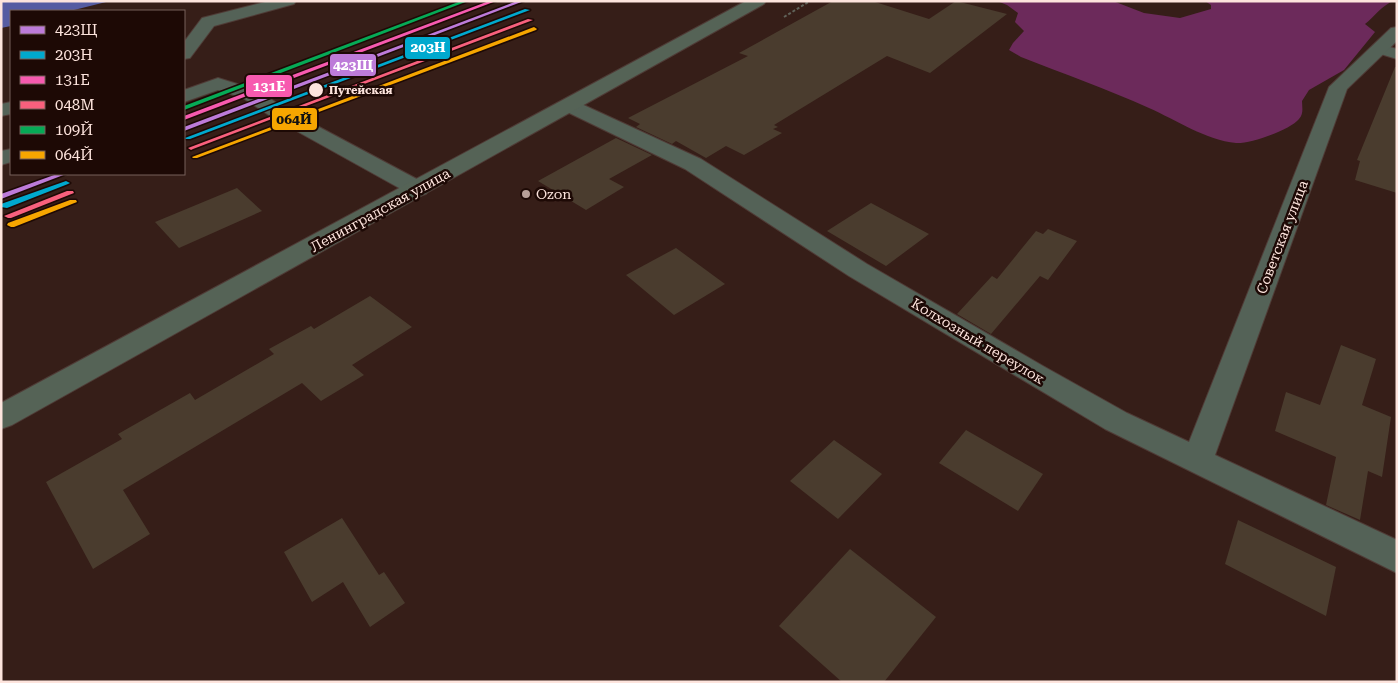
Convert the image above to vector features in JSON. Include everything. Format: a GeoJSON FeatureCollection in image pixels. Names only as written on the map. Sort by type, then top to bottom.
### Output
{"type":"FeatureCollection","features":[{"type":"Feature","properties":{"kind":"main road","name":"Ленинградская улица"},"geometry":{"type":"LineString","coordinates":[[1,417],[758,1]]}},
{"type":"Feature","properties":{"kind":"street"},"geometry":{"type":"LineString","coordinates":[[185,53],[208,22],[288,1]]}},
{"type":"Feature","properties":{"kind":"street","name":"Советская улица"},"geometry":{"type":"LineString","coordinates":[[1197,462],[1338,87],[1388,51],[1397,32]]}},
{"type":"Feature","properties":{"kind":"street"},"geometry":{"type":"LineString","coordinates":[[185,96],[218,84],[250,94],[282,116],[418,189]]}},
{"type":"Feature","properties":{"kind":"street","name":"Колхозный переулок"},"geometry":{"type":"LineString","coordinates":[[570,106],[693,164],[858,270],[1116,421],[1197,462],[1397,557]]}},
{"type":"Feature","properties":{"kind":"shaded area"},"geometry":{"type":"Polygon","coordinates":[[[997,1],[1113,1],[1144,13],[1180,18],[1211,9],[1211,5],[1205,1],[1394,1],[1382,8],[1365,24],[1375,32],[1344,70],[1309,90],[1302,101],[1302,113],[1299,119],[1287,128],[1269,136],[1236,143],[1202,134],[1133,101],[1021,57],[1009,50],[1024,31],[1015,22],[1018,13],[997,1]]]}},
{"type":"Feature","properties":{"kind":"water"},"geometry":{"type":"Polygon","coordinates":[[[1,1],[110,1],[74,10],[10,10],[10,26],[1,28],[1,1]]]}},
{"type":"Feature","properties":{"kind":"building"},"geometry":{"type":"Polygon","coordinates":[[[833,1],[872,1],[929,19],[956,1],[1007,14],[930,73],[887,56],[774,125],[778,127],[773,129],[782,133],[744,155],[726,146],[706,158],[676,141],[672,144],[636,127],[640,124],[628,118],[748,56],[739,53],[833,1]]]}},
{"type":"Feature","properties":{"kind":"building"},"geometry":{"type":"Polygon","coordinates":[[[1395,67],[1397,67],[1397,193],[1355,180],[1360,161],[1357,160],[1395,67]]]}},
{"type":"Feature","properties":{"kind":"building"},"geometry":{"type":"Polygon","coordinates":[[[616,138],[652,155],[609,179],[624,187],[586,210],[538,181],[616,138]]]}},
{"type":"Feature","properties":{"kind":"building"},"geometry":{"type":"Polygon","coordinates":[[[237,188],[262,211],[179,248],[155,222],[237,188]]]}},
{"type":"Feature","properties":{"kind":"building"},"geometry":{"type":"Polygon","coordinates":[[[871,203],[929,234],[886,266],[827,231],[871,203]]]}},
{"type":"Feature","properties":{"kind":"building"},"geometry":{"type":"Polygon","coordinates":[[[1048,229],[1077,241],[1048,280],[1040,276],[991,334],[957,314],[992,276],[997,279],[1036,231],[1043,234],[1048,229]]]}},
{"type":"Feature","properties":{"kind":"building"},"geometry":{"type":"Polygon","coordinates":[[[676,248],[725,284],[674,315],[626,275],[676,248]]]}},
{"type":"Feature","properties":{"kind":"building"},"geometry":{"type":"Polygon","coordinates":[[[370,296],[412,327],[352,365],[364,375],[321,401],[302,383],[123,490],[150,534],[93,569],[46,482],[122,439],[118,434],[190,393],[195,400],[274,354],[269,349],[311,326],[314,329],[370,296]]]}},
{"type":"Feature","properties":{"kind":"building"},"geometry":{"type":"Polygon","coordinates":[[[1341,345],[1376,359],[1362,405],[1391,417],[1382,477],[1368,471],[1360,520],[1326,505],[1336,457],[1275,431],[1286,392],[1320,405],[1341,345]]]}},
{"type":"Feature","properties":{"kind":"building"},"geometry":{"type":"Polygon","coordinates":[[[966,430],[1043,474],[1018,511],[939,463],[966,430]]]}},
{"type":"Feature","properties":{"kind":"building"},"geometry":{"type":"Polygon","coordinates":[[[834,440],[882,474],[838,519],[790,481],[834,440]]]}},
{"type":"Feature","properties":{"kind":"building"},"geometry":{"type":"Polygon","coordinates":[[[342,518],[379,575],[384,572],[405,603],[370,627],[343,582],[312,602],[284,552],[342,518]]]}},
{"type":"Feature","properties":{"kind":"building"},"geometry":{"type":"Polygon","coordinates":[[[1238,520],[1336,567],[1326,616],[1225,564],[1238,520]]]}},
{"type":"Feature","properties":{"kind":"building"},"geometry":{"type":"Polygon","coordinates":[[[850,549],[936,617],[884,682],[842,682],[779,626],[850,549]]]}},
{"type":"Feature","properties":{"kind":"transit line","name":"109Й"},"geometry":{"type":"LineString","coordinates":[[185,108],[466,1]]}},
{"type":"Feature","properties":{"kind":"transit line","name":"131Е"},"geometry":{"type":"LineString","coordinates":[[185,118],[494,1]]}},
{"type":"Feature","properties":{"kind":"transit line","name":"423Щ"},"geometry":{"type":"LineString","coordinates":[[185,129],[522,1]]}},
{"type":"Feature","properties":{"kind":"transit line","name":"203Н"},"geometry":{"type":"LineString","coordinates":[[188,138],[527,10]]}},
{"type":"Feature","properties":{"kind":"transit line","name":"048М"},"geometry":{"type":"LineString","coordinates":[[191,148],[530,20]]}},
{"type":"Feature","properties":{"kind":"transit line","name":"064Й"},"geometry":{"type":"LineString","coordinates":[[195,157],[534,29]]}},
{"type":"Feature","properties":{"kind":"transit line","name":"423Щ"},"geometry":{"type":"LineString","coordinates":[[1,197],[60,175]]}},
{"type":"Feature","properties":{"kind":"transit line","name":"203Н"},"geometry":{"type":"LineString","coordinates":[[4,206],[66,183]]}},
{"type":"Feature","properties":{"kind":"transit line","name":"048М"},"geometry":{"type":"LineString","coordinates":[[8,216],[70,193]]}},
{"type":"Feature","properties":{"kind":"transit line","name":"064Й"},"geometry":{"type":"LineString","coordinates":[[11,225],[73,202]]}},
{"type":"Feature","properties":{"kind":"place","name":"Путейская"},"geometry":{"type":"Point","coordinates":[316,90]}},
{"type":"Feature","properties":{"kind":"place","name":"Ozon"},"geometry":{"type":"Point","coordinates":[526,194]}}]}
